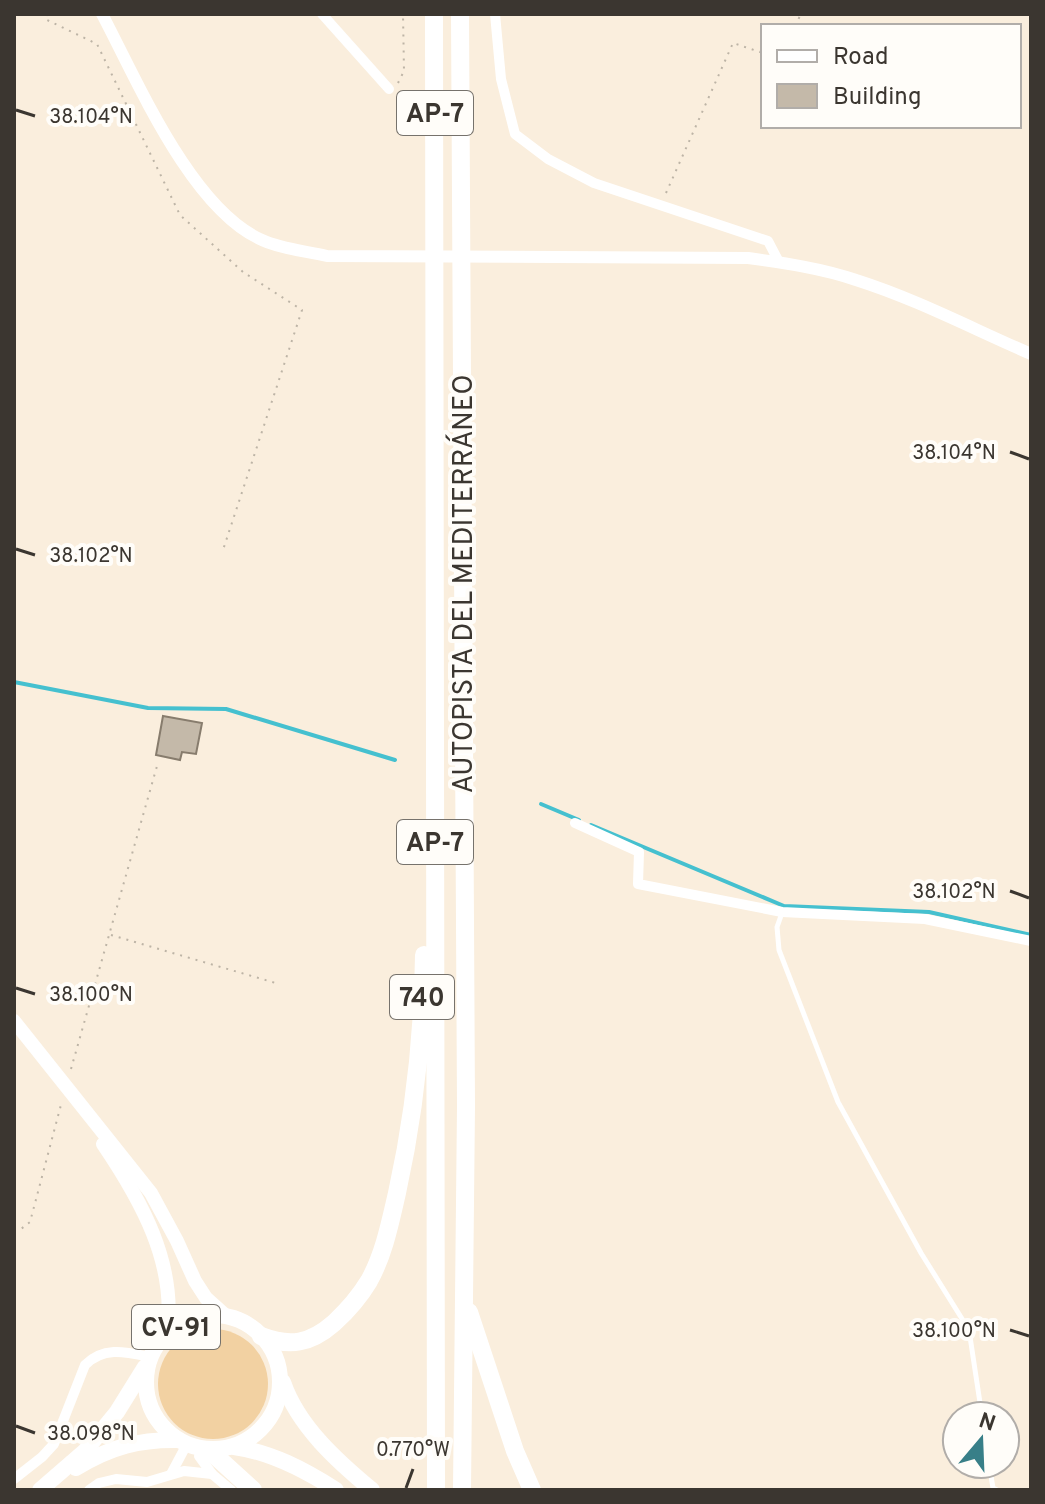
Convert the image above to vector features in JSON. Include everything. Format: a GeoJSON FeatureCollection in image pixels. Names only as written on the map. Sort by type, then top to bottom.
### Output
{"type":"FeatureCollection","features":[{"type":"Feature","properties":{"kind":"highway","name":"AUTOPISTA DEL MEDITERRÁNEO"},"geometry":{"type":"LineString","coordinates":[[434,14],[436,1481]]}},
{"type":"Feature","properties":{"kind":"highway","name":"AUTOPISTA DEL MEDITERRÁNEO"},"geometry":{"type":"LineString","coordinates":[[460,14],[466,1106],[462,1490]]}},
{"type":"Feature","properties":{"kind":"highway","name":"740"},"geometry":{"type":"LineString","coordinates":[[261,1336],[295,1344],[311,1339],[343,1315],[369,1281],[381,1253],[397,1196],[415,1087],[424,973],[427,701],[435,573]]}},
{"type":"Feature","properties":{"kind":"highway"},"geometry":{"type":"LineString","coordinates":[[464,1298],[515,1451],[532,1490]]}},
{"type":"Feature","properties":{"kind":"highway"},"geometry":{"type":"LineString","coordinates":[[195,1448],[253,1490]]}},
{"type":"Feature","properties":{"kind":"main road"},"geometry":{"type":"LineString","coordinates":[[14,1021],[151,1193],[195,1281],[206,1298],[226,1316]]}},
{"type":"Feature","properties":{"kind":"main road"},"geometry":{"type":"LineString","coordinates":[[63,1083],[119,1168],[156,1239],[170,1303],[167,1333]]}},
{"type":"Feature","properties":{"kind":"main road","name":"CV-91"},"geometry":{"type":"LineString","coordinates":[[40,1490],[85,1451],[117,1412],[167,1333],[184,1321],[204,1316],[226,1316],[245,1323],[261,1336],[273,1353],[289,1399],[305,1422],[327,1449],[372,1490]]}},
{"type":"Feature","properties":{"kind":"main road","name":"CV-91"},"geometry":{"type":"LineString","coordinates":[[149,1360],[145,1385],[150,1407],[161,1426],[195,1448]]}},
{"type":"Feature","properties":{"kind":"main road","name":"CV-91"},"geometry":{"type":"LineString","coordinates":[[232,1447],[250,1439],[269,1418],[280,1392],[280,1373]]}},
{"type":"Feature","properties":{"kind":"main road","name":"CV-91"},"geometry":{"type":"LineString","coordinates":[[40,1490],[124,1444],[149,1440],[195,1448],[252,1449],[281,1460],[336,1490]]}},
{"type":"Feature","properties":{"kind":"street"},"geometry":{"type":"LineString","coordinates":[[102,14],[178,156],[223,214],[262,240],[327,256],[748,258],[779,262],[856,279],[1031,354]]}},
{"type":"Feature","properties":{"kind":"street"},"geometry":{"type":"LineString","coordinates":[[322,14],[389,89]]}},
{"type":"Feature","properties":{"kind":"street"},"geometry":{"type":"LineString","coordinates":[[495,14],[501,79],[515,134],[548,159],[594,183],[768,241],[779,262]]}},
{"type":"Feature","properties":{"kind":"street"},"geometry":{"type":"LineString","coordinates":[[575,823],[639,852],[638,884],[782,912],[925,919],[1031,941]]}},
{"type":"Feature","properties":{"kind":"street"},"geometry":{"type":"LineString","coordinates":[[14,1479],[54,1444],[85,1365],[94,1356],[123,1351],[149,1360]]}},
{"type":"Feature","properties":{"kind":"street"},"geometry":{"type":"LineString","coordinates":[[184,1471],[195,1448]]}},
{"type":"Feature","properties":{"kind":"street"},"geometry":{"type":"LineString","coordinates":[[195,1448],[212,1474],[231,1490]]}},
{"type":"Feature","properties":{"kind":"street"},"geometry":{"type":"LineString","coordinates":[[171,1474],[195,1448]]}},
{"type":"Feature","properties":{"kind":"street"},"geometry":{"type":"LineString","coordinates":[[89,1490],[108,1480],[147,1482],[184,1471],[212,1474]]}},
{"type":"Feature","properties":{"kind":"lane"},"geometry":{"type":"LineString","coordinates":[[782,912],[777,927],[779,950],[838,1102],[921,1253],[969,1330],[980,1400]]}},
{"type":"Feature","properties":{"kind":"path"},"geometry":{"type":"LineString","coordinates":[[47,14],[45,19],[97,44],[180,215],[243,272],[302,310],[223,550]]}},
{"type":"Feature","properties":{"kind":"path"},"geometry":{"type":"LineString","coordinates":[[389,89],[400,82],[404,71],[403,14]]}},
{"type":"Feature","properties":{"kind":"path"},"geometry":{"type":"LineString","coordinates":[[660,205],[733,43],[761,52]]}},
{"type":"Feature","properties":{"kind":"path"},"geometry":{"type":"LineString","coordinates":[[14,1229],[21,1229],[30,1222],[63,1083],[157,766]]}},
{"type":"Feature","properties":{"kind":"path"},"geometry":{"type":"LineString","coordinates":[[109,935],[279,984]]}},
{"type":"Feature","properties":{"kind":"shaded area"},"geometry":{"type":"Polygon","coordinates":[[[213,1329],[234,1333],[252,1345],[264,1363],[268,1384],[264,1405],[252,1423],[234,1435],[213,1439],[192,1435],[174,1423],[162,1405],[158,1384],[162,1363],[174,1345],[192,1333],[213,1329]]]}},
{"type":"Feature","properties":{"kind":"building"},"geometry":{"type":"Polygon","coordinates":[[[163,716],[202,723],[196,754],[182,752],[180,760],[156,755],[163,716]]]}},
{"type":"Feature","properties":{"kind":"waterway"},"geometry":{"type":"LineString","coordinates":[[14,682],[148,708],[226,709],[395,760]]}},
{"type":"Feature","properties":{"kind":"waterway"},"geometry":{"type":"LineString","coordinates":[[541,804],[579,820]]}},
{"type":"Feature","properties":{"kind":"waterway"},"geometry":{"type":"LineString","coordinates":[[591,825],[784,906],[929,912],[1031,935]]}}]}
